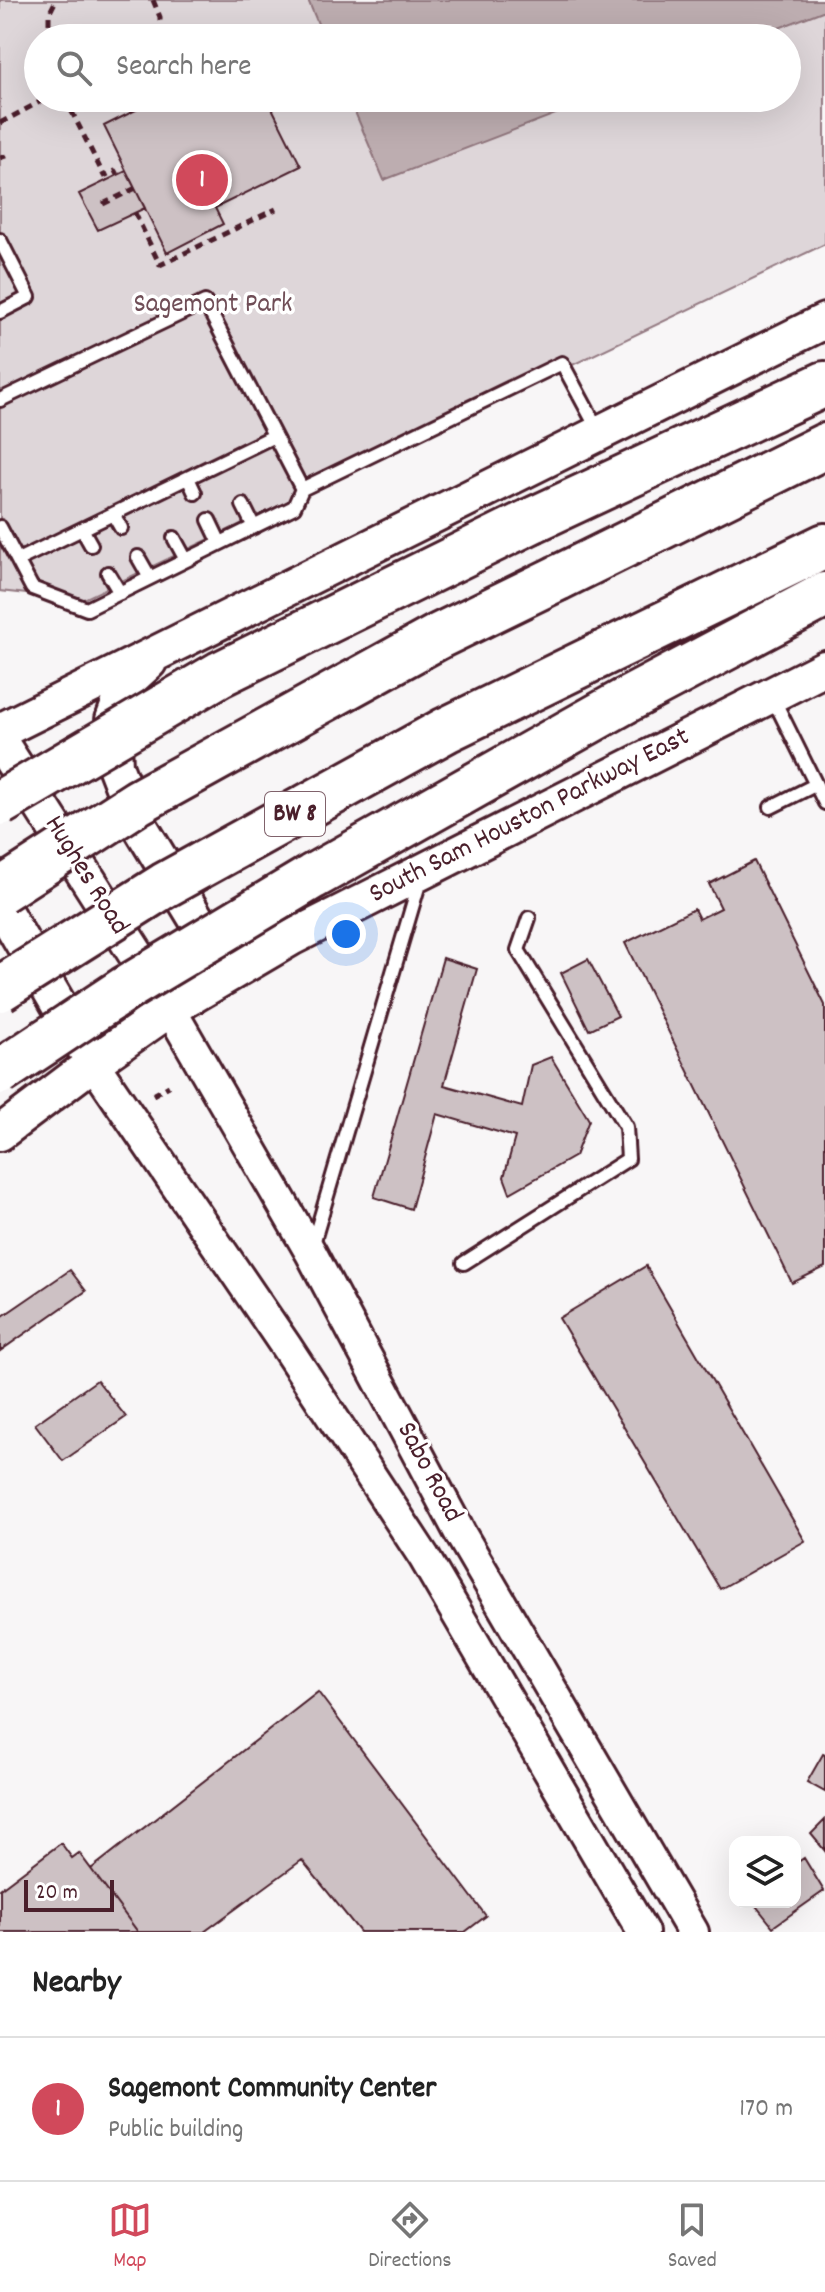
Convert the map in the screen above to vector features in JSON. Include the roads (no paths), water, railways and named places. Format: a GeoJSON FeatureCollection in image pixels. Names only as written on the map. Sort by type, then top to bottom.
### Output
{"type":"FeatureCollection","features":[{"type":"Feature","properties":{"kind":"highway"},"geometry":{"type":"LineString","coordinates":[[0,803],[220,674],[533,520],[825,384]]}},
{"type":"Feature","properties":{"kind":"highway"},"geometry":{"type":"LineString","coordinates":[[0,891],[138,802],[439,636],[825,446]]}},
{"type":"Feature","properties":{"kind":"highway","name":"BW 8"},"geometry":{"type":"LineString","coordinates":[[0,989],[165,885],[446,730],[825,546]]}},
{"type":"Feature","properties":{"kind":"highway"},"geometry":{"type":"LineString","coordinates":[[0,1072],[125,989],[312,877],[625,701],[825,595]]}},
{"type":"Feature","properties":{"kind":"main road"},"geometry":{"type":"LineString","coordinates":[[0,731],[825,321]]}},
{"type":"Feature","properties":{"kind":"main road"},"geometry":{"type":"LineString","coordinates":[[160,650],[127,682],[113,720],[115,766],[135,818],[203,930],[236,946],[291,938]]}},
{"type":"Feature","properties":{"kind":"main road","name":"South Sam Houston Parkway East"},"geometry":{"type":"LineString","coordinates":[[0,1133],[170,1009],[291,938],[825,668]]}},
{"type":"Feature","properties":{"kind":"main road","name":"Hughes Road"},"geometry":{"type":"LineString","coordinates":[[0,742],[170,1009]]}},
{"type":"Feature","properties":{"kind":"main road"},"geometry":{"type":"LineString","coordinates":[[0,904],[93,1063]]}},
{"type":"Feature","properties":{"kind":"street","name":"Sabo Road"},"geometry":{"type":"LineString","coordinates":[[170,1009],[311,1253],[460,1533],[693,1932]]}},
{"type":"Feature","properties":{"kind":"street","name":"Sabo Road"},"geometry":{"type":"LineString","coordinates":[[93,1063],[285,1345],[424,1557],[643,1932]]}},
{"type":"Feature","properties":{"kind":"lane"},"geometry":{"type":"LineString","coordinates":[[0,240],[29,297],[0,312]]}},
{"type":"Feature","properties":{"kind":"lane"},"geometry":{"type":"LineString","coordinates":[[0,400],[205,302],[302,489]]}},
{"type":"Feature","properties":{"kind":"lane"},"geometry":{"type":"LineString","coordinates":[[0,527],[32,588],[87,609],[294,507],[302,489],[562,363],[600,432]]}},
{"type":"Feature","properties":{"kind":"lane"},"geometry":{"type":"LineString","coordinates":[[18,560],[274,436]]}},
{"type":"Feature","properties":{"kind":"lane"},"geometry":{"type":"LineString","coordinates":[[222,461],[229,474]]}},
{"type":"Feature","properties":{"kind":"lane"},"geometry":{"type":"LineString","coordinates":[[188,478],[195,493]]}},
{"type":"Feature","properties":{"kind":"lane"},"geometry":{"type":"LineString","coordinates":[[151,495],[158,509]]}},
{"type":"Feature","properties":{"kind":"lane"},"geometry":{"type":"LineString","coordinates":[[243,505],[254,527]]}},
{"type":"Feature","properties":{"kind":"lane"},"geometry":{"type":"LineString","coordinates":[[113,514],[121,528]]}},
{"type":"Feature","properties":{"kind":"lane"},"geometry":{"type":"LineString","coordinates":[[209,520],[220,543]]}},
{"type":"Feature","properties":{"kind":"lane"},"geometry":{"type":"LineString","coordinates":[[82,529],[91,545]]}},
{"type":"Feature","properties":{"kind":"lane"},"geometry":{"type":"LineString","coordinates":[[174,538],[186,560]]}},
{"type":"Feature","properties":{"kind":"lane"},"geometry":{"type":"LineString","coordinates":[[138,557],[150,578]]}},
{"type":"Feature","properties":{"kind":"lane"},"geometry":{"type":"LineString","coordinates":[[108,573],[120,593]]}},
{"type":"Feature","properties":{"kind":"lane"},"geometry":{"type":"LineString","coordinates":[[771,695],[825,803]]}},
{"type":"Feature","properties":{"kind":"lane"},"geometry":{"type":"LineString","coordinates":[[771,807],[815,785]]}},
{"type":"Feature","properties":{"kind":"lane"},"geometry":{"type":"LineString","coordinates":[[311,1253],[424,871]]}},
{"type":"Feature","properties":{"kind":"lane"},"geometry":{"type":"LineString","coordinates":[[464,1263],[628,1159],[626,1127],[518,950],[529,918]]}},
{"type":"Feature","properties":{"kind":"place","name":"Sagemont Community Center"},"geometry":{"type":"Point","coordinates":[202,180]}},
{"type":"Feature","properties":{"kind":"park label","name":"Sagemont Park"},"geometry":{"type":"Point","coordinates":[213,306]}}]}
